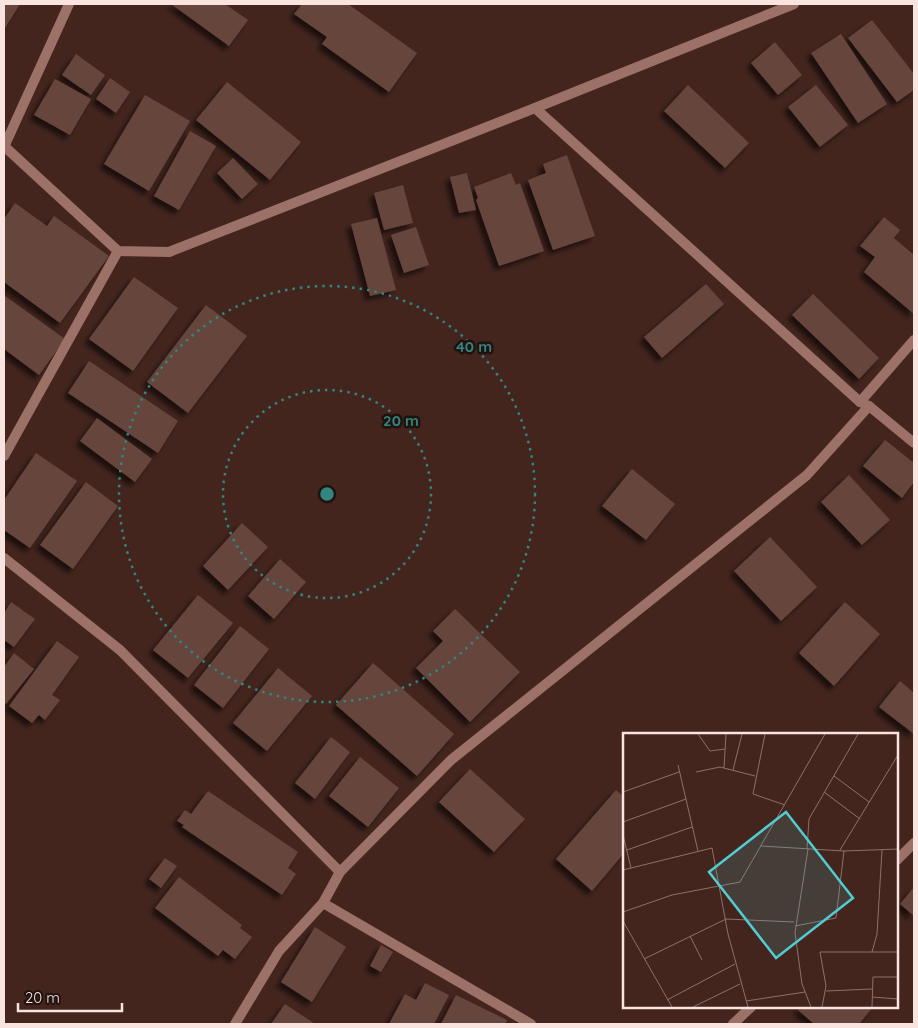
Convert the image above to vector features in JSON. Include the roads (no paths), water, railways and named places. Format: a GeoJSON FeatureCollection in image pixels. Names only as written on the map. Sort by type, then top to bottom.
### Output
{"type":"FeatureCollection","features":[{"type":"Feature","properties":{"kind":"street"},"geometry":{"type":"LineString","coordinates":[[69,4],[4,146],[118,251],[169,252],[794,4]]}},
{"type":"Feature","properties":{"kind":"street"},"geometry":{"type":"LineString","coordinates":[[534,108],[864,404],[914,443]]}},
{"type":"Feature","properties":{"kind":"street"},"geometry":{"type":"LineString","coordinates":[[4,456],[118,251]]}},
{"type":"Feature","properties":{"kind":"street"},"geometry":{"type":"LineString","coordinates":[[235,1024],[280,951],[323,903],[340,872],[451,760],[807,475],[914,340]]}},
{"type":"Feature","properties":{"kind":"street"},"geometry":{"type":"LineString","coordinates":[[4,558],[120,650],[340,872]]}},
{"type":"Feature","properties":{"kind":"street"},"geometry":{"type":"LineString","coordinates":[[898,859],[914,843]]}},
{"type":"Feature","properties":{"kind":"street"},"geometry":{"type":"LineString","coordinates":[[323,903],[531,1024]]}},
{"type":"Feature","properties":{"kind":"street"},"geometry":{"type":"LineString","coordinates":[[734,1024],[750,1008]]}}]}
